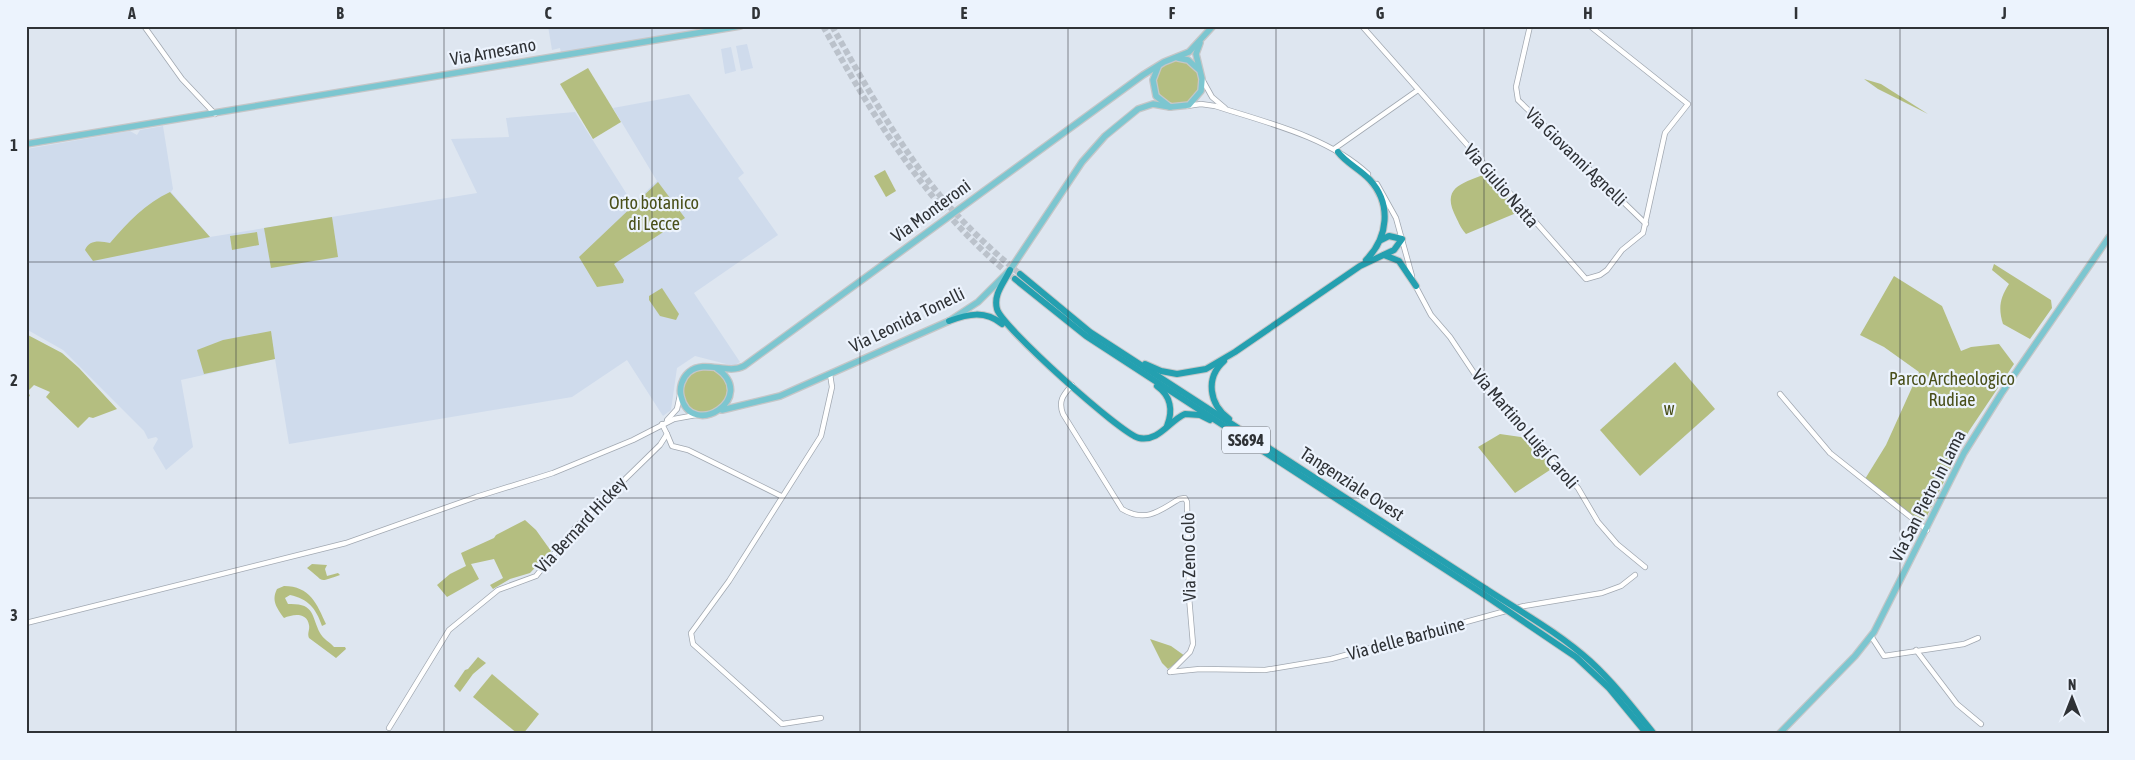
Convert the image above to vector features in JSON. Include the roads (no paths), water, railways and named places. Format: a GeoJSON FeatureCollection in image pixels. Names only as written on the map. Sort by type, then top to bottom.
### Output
{"type":"FeatureCollection","features":[{"type":"Feature","properties":{"kind":"highway"},"geometry":{"type":"LineString","coordinates":[[1336,150],[1370,180],[1379,195],[1385,222],[1381,240]]}},
{"type":"Feature","properties":{"kind":"highway"},"geometry":{"type":"LineString","coordinates":[[1090,332],[1155,369],[1169,373],[1199,372],[1235,352],[1360,266],[1394,250],[1402,238],[1389,236],[1381,240],[1360,266]]}},
{"type":"Feature","properties":{"kind":"highway"},"geometry":{"type":"LineString","coordinates":[[1378,256],[1387,255],[1400,260],[1416,286]]}},
{"type":"Feature","properties":{"kind":"highway"},"geometry":{"type":"LineString","coordinates":[[1010,270],[996,299],[1000,316],[1010,328],[1128,434],[1141,439],[1155,437],[1185,414],[1200,415],[1258,451],[1264,452]]}},
{"type":"Feature","properties":{"kind":"highway","name":"Tangenziale Ovest"},"geometry":{"type":"LineString","coordinates":[[1647,734],[1609,688],[1576,657],[1484,591],[1090,332],[1018,277],[1070,324],[1116,356],[1264,452],[1484,591],[1552,633],[1590,661],[1620,692],[1654,734]]}},
{"type":"Feature","properties":{"kind":"highway"},"geometry":{"type":"LineString","coordinates":[[949,321],[966,315],[980,314],[990,316],[1010,328]]}},
{"type":"Feature","properties":{"kind":"highway"},"geometry":{"type":"LineString","coordinates":[[1235,352],[1221,364],[1212,378],[1211,387],[1214,402],[1226,416],[1272,450]]}},
{"type":"Feature","properties":{"kind":"highway"},"geometry":{"type":"LineString","coordinates":[[1116,356],[1164,392],[1170,409],[1166,427]]}},
{"type":"Feature","properties":{"kind":"main road","name":"Via Arnesano"},"geometry":{"type":"LineString","coordinates":[[26,144],[740,26]]}},
{"type":"Feature","properties":{"kind":"main road","name":"Via Monteroni"},"geometry":{"type":"LineString","coordinates":[[681,391],[684,379],[694,369],[709,366],[734,369],[744,366],[1161,64],[1189,52],[1213,26]]}},
{"type":"Feature","properties":{"kind":"main road"},"geometry":{"type":"LineString","coordinates":[[1161,64],[1153,80],[1154,91],[1160,101],[1170,107],[1184,107],[1198,97],[1202,79],[1196,54],[1203,36]]}},
{"type":"Feature","properties":{"kind":"main road"},"geometry":{"type":"LineString","coordinates":[[1176,58],[1188,60],[1199,70]]}},
{"type":"Feature","properties":{"kind":"main road","name":"Via Leonida Tonelli"},"geometry":{"type":"LineString","coordinates":[[721,410],[780,396],[949,321],[978,302],[1010,270],[1082,162],[1105,136],[1138,109],[1153,104],[1170,107]]}},
{"type":"Feature","properties":{"kind":"main road","name":"Via San Pietro in Lama"},"geometry":{"type":"LineString","coordinates":[[1779,734],[1855,656],[1871,636],[1927,530],[1964,453],[2109,237]]}},
{"type":"Feature","properties":{"kind":"main road"},"geometry":{"type":"LineString","coordinates":[[681,391],[686,406],[699,415],[707,416],[721,410],[729,398],[729,384],[716,368]]}},
{"type":"Feature","properties":{"kind":"street"},"geometry":{"type":"LineString","coordinates":[[144,26],[182,79],[214,114]]}},
{"type":"Feature","properties":{"kind":"street","name":"Via Giulio Natta"},"geometry":{"type":"LineString","coordinates":[[1362,26],[1581,277],[1590,279],[1607,270],[1622,250],[1639,238],[1646,224]]}},
{"type":"Feature","properties":{"kind":"street","name":"Via Giovanni Agnelli"},"geometry":{"type":"LineString","coordinates":[[1530,26],[1516,87],[1518,100],[1646,224]]}},
{"type":"Feature","properties":{"kind":"street"},"geometry":{"type":"LineString","coordinates":[[1590,26],[1687,102],[1687,106],[1665,133],[1646,224]]}},
{"type":"Feature","properties":{"kind":"street","name":"Via Martino Luigi Caroli"},"geometry":{"type":"LineString","coordinates":[[1202,79],[1212,97],[1233,112]]}},
{"type":"Feature","properties":{"kind":"street"},"geometry":{"type":"LineString","coordinates":[[1336,150],[1418,90]]}},
{"type":"Feature","properties":{"kind":"street","name":"Via Martino Luigi Caroli"},"geometry":{"type":"LineString","coordinates":[[1184,107],[1208,104],[1233,112],[1336,150],[1355,162],[1382,190],[1394,212],[1416,286],[1431,315],[1450,337],[1482,385],[1578,488],[1598,522],[1616,544],[1645,567]]}},
{"type":"Feature","properties":{"kind":"street"},"geometry":{"type":"LineString","coordinates":[[822,718],[782,724],[693,644],[691,639],[693,628],[729,582],[823,430],[832,387],[830,374]]}},
{"type":"Feature","properties":{"kind":"street","name":"Via Zeno Colò"},"geometry":{"type":"LineString","coordinates":[[1072,385],[1061,398],[1063,414],[1122,509],[1132,515],[1147,516],[1182,498],[1187,502],[1189,596],[1193,644],[1190,652],[1170,672]]}},
{"type":"Feature","properties":{"kind":"street"},"geometry":{"type":"LineString","coordinates":[[663,423],[677,409],[681,391]]}},
{"type":"Feature","properties":{"kind":"street"},"geometry":{"type":"LineString","coordinates":[[1780,394],[1830,453],[1927,530]]}},
{"type":"Feature","properties":{"kind":"street"},"geometry":{"type":"LineString","coordinates":[[26,624],[346,543],[468,499],[553,473],[632,440],[663,423],[686,415],[699,415]]}},
{"type":"Feature","properties":{"kind":"street"},"geometry":{"type":"LineString","coordinates":[[663,423],[672,446],[688,450],[781,496]]}},
{"type":"Feature","properties":{"kind":"street","name":"Via Bernard Hickey"},"geometry":{"type":"LineString","coordinates":[[389,728],[449,630],[498,590],[536,576],[575,528],[660,446],[667,434]]}},
{"type":"Feature","properties":{"kind":"street","name":"Via delle Barbuine"},"geometry":{"type":"LineString","coordinates":[[1170,672],[1200,669],[1265,670],[1331,659],[1524,606],[1602,593],[1621,586],[1635,575]]}},
{"type":"Feature","properties":{"kind":"street"},"geometry":{"type":"LineString","coordinates":[[1871,636],[1884,656],[1964,644],[1978,638]]}},
{"type":"Feature","properties":{"kind":"street"},"geometry":{"type":"LineString","coordinates":[[1916,650],[1957,704],[1981,724]]}},
{"type":"Feature","properties":{"kind":"tunnel"},"geometry":{"type":"LineString","coordinates":[[823,26],[884,130],[930,194],[984,252],[1015,279]]}},
{"type":"Feature","properties":{"kind":"tunnel"},"geometry":{"type":"LineString","coordinates":[[832,26],[886,119],[932,186],[975,233],[1020,274]]}},
{"type":"Feature","properties":{"kind":"park label","name":"Orto botanico di Lecce"},"geometry":{"type":"Point","coordinates":[654,213]}},
{"type":"Feature","properties":{"kind":"park label","name":"Parco Archeologico Rudiae"},"geometry":{"type":"Point","coordinates":[1952,389]}},
{"type":"Feature","properties":{"kind":"park label","name":"w"},"geometry":{"type":"Point","coordinates":[1669,409]}}]}
